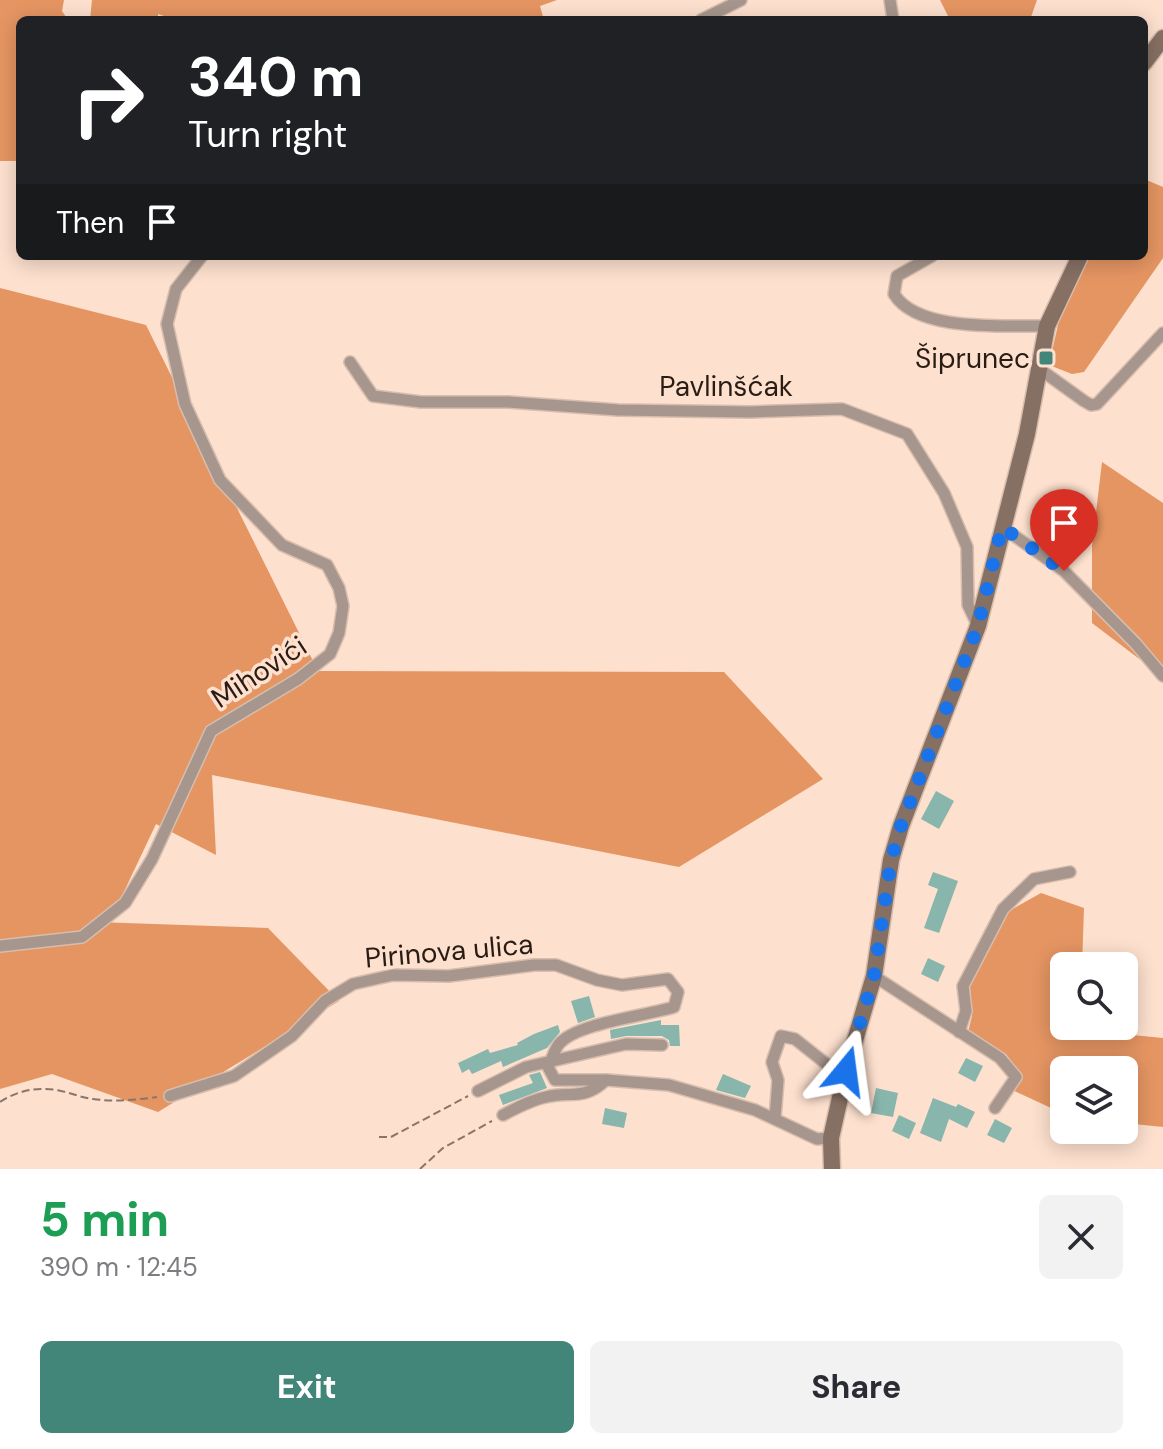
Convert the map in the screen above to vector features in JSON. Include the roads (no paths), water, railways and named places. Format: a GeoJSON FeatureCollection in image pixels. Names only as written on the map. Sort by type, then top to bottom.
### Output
{"type":"FeatureCollection","features":[{"type":"Feature","properties":{"kind":"street"},"geometry":{"type":"LineString","coordinates":[[709,16],[741,0]]}},
{"type":"Feature","properties":{"kind":"street"},"geometry":{"type":"LineString","coordinates":[[1148,58],[1163,38]]}},
{"type":"Feature","properties":{"kind":"street","name":"Mihovići"},"geometry":{"type":"LineString","coordinates":[[0,946],[82,937],[125,903],[152,859],[211,731],[298,679],[330,654],[339,633],[343,606],[339,588],[327,565],[282,545],[220,480],[185,404],[167,324],[176,289],[199,260]]}},
{"type":"Feature","properties":{"kind":"street"},"geometry":{"type":"LineString","coordinates":[[925,260],[897,276],[894,294],[907,308],[941,321],[1047,326]]}},
{"type":"Feature","properties":{"kind":"street"},"geometry":{"type":"LineString","coordinates":[[832,1169],[831,1138],[846,1071],[874,976],[891,860],[901,826],[978,626],[1041,370],[1047,326],[1078,260]]}},
{"type":"Feature","properties":{"kind":"street"},"geometry":{"type":"LineString","coordinates":[[1041,370],[1084,401],[1097,404],[1163,333]]}},
{"type":"Feature","properties":{"kind":"street","name":"Pavlinšćak"},"geometry":{"type":"LineString","coordinates":[[350,362],[373,396],[421,402],[508,402],[618,410],[750,412],[842,409],[907,434],[944,493],[967,547],[968,605],[978,626]]}},
{"type":"Feature","properties":{"kind":"street"},"geometry":{"type":"LineString","coordinates":[[1002,527],[1064,571],[1163,676]]}},
{"type":"Feature","properties":{"kind":"street"},"geometry":{"type":"LineString","coordinates":[[959,1032],[966,1011],[963,986],[1003,909],[1034,879],[1070,872]]}},
{"type":"Feature","properties":{"kind":"street","name":"Pirinova ulica"},"geometry":{"type":"LineString","coordinates":[[170,1096],[234,1076],[292,1036],[325,1001],[353,984],[393,975],[449,976],[556,965],[597,980],[622,985],[668,979],[678,992],[674,1007],[584,1029],[557,1046],[551,1061]]}},
{"type":"Feature","properties":{"kind":"street"},"geometry":{"type":"LineString","coordinates":[[874,976],[1000,1058],[1016,1077],[995,1108]]}},
{"type":"Feature","properties":{"kind":"street"},"geometry":{"type":"LineString","coordinates":[[775,1118],[778,1080],[772,1062],[781,1036],[795,1039],[829,1066],[846,1071]]}},
{"type":"Feature","properties":{"kind":"street"},"geometry":{"type":"LineString","coordinates":[[478,1091],[526,1067],[626,1044],[662,1045]]}},
{"type":"Feature","properties":{"kind":"street"},"geometry":{"type":"LineString","coordinates":[[551,1061],[548,1067],[555,1080],[669,1085],[775,1118],[799,1133],[817,1139],[831,1138]]}},
{"type":"Feature","properties":{"kind":"street"},"geometry":{"type":"LineString","coordinates":[[503,1115],[546,1097],[594,1091],[606,1080]]}},
{"type":"Feature","properties":{"kind":"place","name":"Šiprunec"},"geometry":{"type":"Point","coordinates":[1046,358]}}]}
